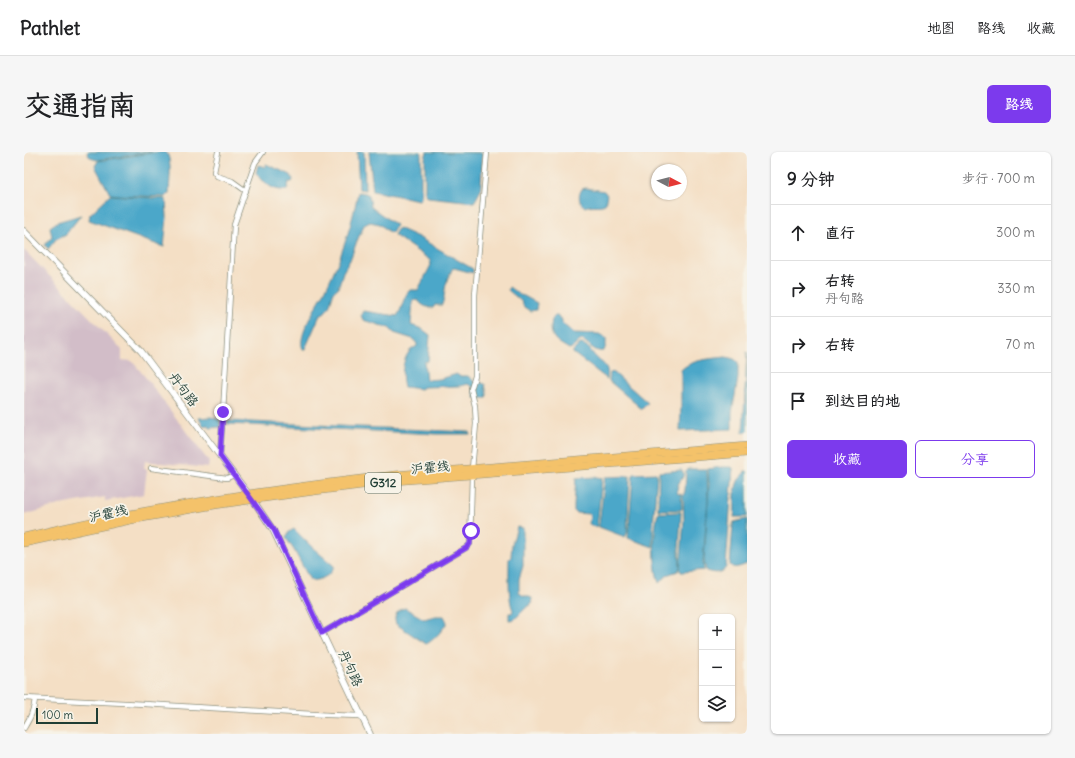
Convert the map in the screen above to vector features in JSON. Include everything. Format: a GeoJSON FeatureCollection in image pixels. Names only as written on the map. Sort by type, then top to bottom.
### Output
{"type":"FeatureCollection","features":[{"type":"Feature","properties":{"kind":"highway","name":"沪霍线"},"geometry":{"type":"LineString","coordinates":[[24,537],[192,509],[395,481],[472,472],[747,446]]}},
{"type":"Feature","properties":{"kind":"highway","name":"沪霍线"},"geometry":{"type":"LineString","coordinates":[[24,543],[58,532],[145,511],[213,498],[357,479],[747,453]]}},
{"type":"Feature","properties":{"kind":"street"},"geometry":{"type":"LineString","coordinates":[[218,152],[214,172],[217,176],[232,181],[246,190]]}},
{"type":"Feature","properties":{"kind":"street"},"geometry":{"type":"LineString","coordinates":[[220,456],[234,225],[255,164],[263,152]]}},
{"type":"Feature","properties":{"kind":"street"},"geometry":{"type":"LineString","coordinates":[[322,633],[466,548],[470,544],[472,472],[476,424],[475,406],[471,389],[475,376],[476,295],[487,152]]}},
{"type":"Feature","properties":{"kind":"street","name":"丹句路"},"geometry":{"type":"LineString","coordinates":[[24,231],[141,351],[274,530],[370,734]]}},
{"type":"Feature","properties":{"kind":"street"},"geometry":{"type":"LineString","coordinates":[[151,468],[227,478],[234,475]]}},
{"type":"Feature","properties":{"kind":"street"},"geometry":{"type":"LineString","coordinates":[[24,698],[329,716],[361,716]]}},
{"type":"Feature","properties":{"kind":"street"},"geometry":{"type":"LineString","coordinates":[[24,728],[34,708],[35,699]]}},
{"type":"Feature","properties":{"kind":"shaded area"},"geometry":{"type":"Polygon","coordinates":[[[24,250],[122,350],[122,360],[132,361],[209,462],[208,468],[145,461],[144,468],[147,469],[144,494],[105,501],[105,497],[59,505],[24,515],[24,250]]]}},
{"type":"Feature","properties":{"kind":"water"},"geometry":{"type":"Polygon","coordinates":[[[87,152],[152,152],[97,160],[90,158],[87,152]]]}},
{"type":"Feature","properties":{"kind":"water"},"geometry":{"type":"Polygon","coordinates":[[[166,152],[169,161],[169,194],[165,197],[110,194],[95,166],[98,161],[166,152]]]}},
{"type":"Feature","properties":{"kind":"water"},"geometry":{"type":"Polygon","coordinates":[[[357,152],[364,152],[365,190],[359,189],[357,152]]]}},
{"type":"Feature","properties":{"kind":"water"},"geometry":{"type":"Polygon","coordinates":[[[369,152],[421,152],[421,197],[419,200],[373,191],[369,152]]]}},
{"type":"Feature","properties":{"kind":"water"},"geometry":{"type":"Polygon","coordinates":[[[427,152],[482,153],[480,191],[474,202],[428,197],[425,193],[425,158],[427,152]]]}},
{"type":"Feature","properties":{"kind":"water"},"geometry":{"type":"Polygon","coordinates":[[[266,164],[291,175],[293,180],[292,182],[289,182],[287,190],[274,188],[262,181],[256,173],[258,165],[265,167],[266,164]]]}},
{"type":"Feature","properties":{"kind":"water"},"geometry":{"type":"Polygon","coordinates":[[[586,188],[604,191],[607,195],[605,204],[585,207],[581,203],[579,196],[582,189],[586,188]]]}},
{"type":"Feature","properties":{"kind":"water"},"geometry":{"type":"Polygon","coordinates":[[[358,192],[369,195],[371,207],[396,225],[392,232],[389,232],[380,224],[370,222],[364,225],[350,260],[343,272],[338,288],[334,291],[329,307],[320,315],[305,349],[303,349],[302,343],[305,328],[325,291],[339,260],[350,226],[358,192]]]}},
{"type":"Feature","properties":{"kind":"water"},"geometry":{"type":"Polygon","coordinates":[[[110,195],[166,199],[167,217],[164,247],[89,220],[90,214],[110,195]]]}},
{"type":"Feature","properties":{"kind":"water"},"geometry":{"type":"Polygon","coordinates":[[[81,215],[66,234],[56,239],[48,249],[45,245],[52,237],[50,227],[57,222],[81,215]]]}},
{"type":"Feature","properties":{"kind":"water"},"geometry":{"type":"Polygon","coordinates":[[[398,228],[418,237],[473,269],[473,273],[454,268],[452,269],[446,284],[442,305],[435,305],[433,308],[424,306],[418,300],[413,301],[411,325],[422,329],[430,335],[428,361],[424,362],[426,380],[440,379],[457,374],[459,376],[468,376],[476,383],[479,382],[485,384],[487,395],[486,398],[475,398],[473,387],[468,384],[460,386],[424,387],[421,389],[404,387],[402,374],[405,360],[410,351],[417,346],[417,344],[413,339],[394,333],[389,328],[363,320],[361,315],[363,311],[397,316],[404,299],[410,290],[418,290],[431,265],[430,260],[394,235],[398,228]]]}},
{"type":"Feature","properties":{"kind":"water"},"geometry":{"type":"Polygon","coordinates":[[[509,287],[520,295],[537,303],[536,310],[530,311],[524,307],[521,301],[508,290],[509,287]]]}},
{"type":"Feature","properties":{"kind":"water"},"geometry":{"type":"Polygon","coordinates":[[[554,316],[557,316],[562,320],[562,323],[573,333],[599,334],[606,338],[604,351],[597,351],[582,340],[569,349],[558,342],[552,335],[551,331],[552,319],[554,316]]]}},
{"type":"Feature","properties":{"kind":"water"},"geometry":{"type":"Polygon","coordinates":[[[580,344],[590,349],[606,367],[608,374],[607,379],[573,353],[573,351],[580,344]]]}},
{"type":"Feature","properties":{"kind":"water"},"geometry":{"type":"Polygon","coordinates":[[[747,352],[747,432],[743,432],[747,352]]]}},
{"type":"Feature","properties":{"kind":"water"},"geometry":{"type":"Polygon","coordinates":[[[726,357],[734,359],[738,362],[738,378],[732,413],[732,429],[680,431],[681,370],[685,366],[696,362],[726,357]]]}},
{"type":"Feature","properties":{"kind":"water"},"geometry":{"type":"Polygon","coordinates":[[[613,372],[648,403],[642,409],[609,381],[610,373],[613,372]]]}},
{"type":"Feature","properties":{"kind":"water"},"geometry":{"type":"Polygon","coordinates":[[[211,417],[220,420],[220,427],[210,428],[208,425],[203,426],[199,418],[211,417]]]}},
{"type":"Feature","properties":{"kind":"water"},"geometry":{"type":"Polygon","coordinates":[[[227,422],[470,432],[470,434],[437,434],[228,424],[227,422]]]}},
{"type":"Feature","properties":{"kind":"water"},"geometry":{"type":"Polygon","coordinates":[[[722,467],[733,468],[726,567],[720,572],[714,573],[706,571],[704,560],[709,484],[708,469],[722,467]]]}},
{"type":"Feature","properties":{"kind":"water"},"geometry":{"type":"Polygon","coordinates":[[[688,469],[706,469],[707,473],[708,500],[703,561],[704,570],[681,572],[684,520],[683,496],[685,491],[686,471],[688,469]]]}},
{"type":"Feature","properties":{"kind":"water"},"geometry":{"type":"Polygon","coordinates":[[[682,470],[683,476],[678,485],[677,492],[678,494],[681,494],[682,509],[658,510],[659,472],[682,470]]]}},
{"type":"Feature","properties":{"kind":"water"},"geometry":{"type":"Polygon","coordinates":[[[745,471],[747,471],[747,517],[734,517],[736,485],[745,471]]]}},
{"type":"Feature","properties":{"kind":"water"},"geometry":{"type":"Polygon","coordinates":[[[656,473],[653,547],[628,538],[633,476],[634,474],[656,473]]]}},
{"type":"Feature","properties":{"kind":"water"},"geometry":{"type":"Polygon","coordinates":[[[630,476],[627,533],[625,537],[599,527],[599,525],[605,477],[630,476]]]}},
{"type":"Feature","properties":{"kind":"water"},"geometry":{"type":"Polygon","coordinates":[[[598,477],[602,479],[597,526],[595,527],[589,523],[589,514],[576,513],[574,511],[574,506],[576,478],[598,477]]]}},
{"type":"Feature","properties":{"kind":"water"},"geometry":{"type":"Polygon","coordinates":[[[681,512],[679,550],[680,567],[678,571],[669,574],[659,583],[654,548],[658,513],[681,512]]]}},
{"type":"Feature","properties":{"kind":"water"},"geometry":{"type":"Polygon","coordinates":[[[747,519],[747,564],[734,567],[730,565],[733,525],[734,522],[747,519]]]}},
{"type":"Feature","properties":{"kind":"water"},"geometry":{"type":"Polygon","coordinates":[[[517,527],[523,528],[523,566],[519,579],[519,592],[522,595],[532,598],[531,605],[518,616],[509,620],[509,613],[512,613],[513,610],[511,606],[509,559],[511,557],[512,544],[517,527]]]}},
{"type":"Feature","properties":{"kind":"water"},"geometry":{"type":"Polygon","coordinates":[[[294,529],[334,566],[328,575],[317,580],[310,580],[286,538],[289,532],[294,529]]]}},
{"type":"Feature","properties":{"kind":"water"},"geometry":{"type":"Polygon","coordinates":[[[405,608],[424,619],[435,616],[444,616],[447,622],[438,635],[426,644],[396,624],[396,614],[405,608]]]}},
{"type":"Feature","properties":{"kind":"route"},"geometry":{"type":"LineString","coordinates":[[223,412],[220,456],[274,530],[322,633],[466,548],[470,544],[471,531]]}}]}
